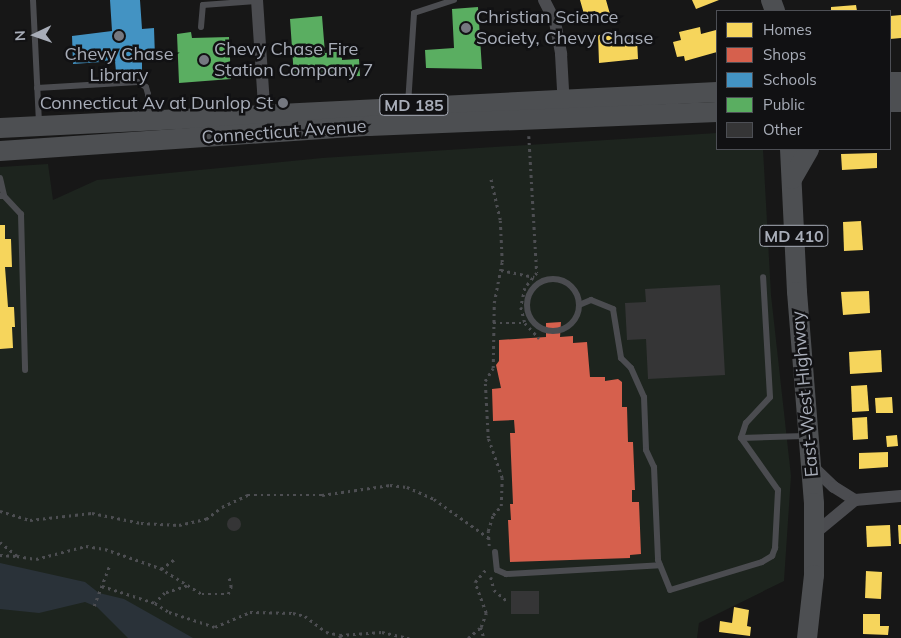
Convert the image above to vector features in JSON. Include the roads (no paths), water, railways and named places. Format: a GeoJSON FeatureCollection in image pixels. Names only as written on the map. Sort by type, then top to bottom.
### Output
{"type":"FeatureCollection","features":[{"type":"Feature","properties":{"kind":"main road","name":"Connecticut Avenue"},"geometry":{"type":"LineString","coordinates":[[0,152],[208,128],[564,109],[716,92]]}},
{"type":"Feature","properties":{"kind":"main road","name":"Connecticut Avenue"},"geometry":{"type":"LineString","coordinates":[[266,124],[408,106],[716,112]]}},
{"type":"Feature","properties":{"kind":"main road","name":"Connecticut Avenue"},"geometry":{"type":"LineString","coordinates":[[0,128],[150,121],[208,128]]}},
{"type":"Feature","properties":{"kind":"main road","name":"East-West Highway"},"geometry":{"type":"LineString","coordinates":[[790,150],[812,466],[814,534],[812,611],[807,638]]}},
{"type":"Feature","properties":{"kind":"main road"},"geometry":{"type":"LineString","coordinates":[[792,181],[808,150]]}},
{"type":"Feature","properties":{"kind":"street"},"geometry":{"type":"LineString","coordinates":[[544,0],[555,22],[561,54],[564,109]]}},
{"type":"Feature","properties":{"kind":"street"},"geometry":{"type":"LineString","coordinates":[[257,1],[266,124]]}},
{"type":"Feature","properties":{"kind":"street"},"geometry":{"type":"LineString","coordinates":[[812,466],[834,488],[855,500]]}},
{"type":"Feature","properties":{"kind":"street"},"geometry":{"type":"LineString","coordinates":[[814,534],[855,500],[901,496]]}},
{"type":"Feature","properties":{"kind":"lane"},"geometry":{"type":"LineString","coordinates":[[33,0],[39,126]]}},
{"type":"Feature","properties":{"kind":"lane"},"geometry":{"type":"LineString","coordinates":[[408,106],[414,12],[454,0]]}},
{"type":"Feature","properties":{"kind":"lane"},"geometry":{"type":"LineString","coordinates":[[201,27],[203,5],[257,1]]}},
{"type":"Feature","properties":{"kind":"lane"},"geometry":{"type":"LineString","coordinates":[[37,88],[138,82],[146,87],[150,121]]}},
{"type":"Feature","properties":{"kind":"lane"},"geometry":{"type":"LineString","coordinates":[[0,178],[2,196],[20,214],[25,370]]}},
{"type":"Feature","properties":{"kind":"lane"},"geometry":{"type":"LineString","coordinates":[[741,438],[746,423],[770,397],[763,277]]}},
{"type":"Feature","properties":{"kind":"lane"},"geometry":{"type":"LineString","coordinates":[[579,305],[572,287],[553,279],[533,288],[527,310],[538,327],[557,331],[572,322],[579,305],[591,300],[613,309],[621,358],[631,368],[644,397],[646,450],[654,467],[660,565],[670,590],[762,562],[772,556],[775,548],[778,490],[741,438]]}},
{"type":"Feature","properties":{"kind":"lane"},"geometry":{"type":"LineString","coordinates":[[741,438],[809,436]]}},
{"type":"Feature","properties":{"kind":"lane"},"geometry":{"type":"LineString","coordinates":[[492,552],[497,570],[506,574],[660,565]]}},
{"type":"Feature","properties":{"kind":"place","name":"Christian Science Society, Chevy Chase"},"geometry":{"type":"Point","coordinates":[466,28]}},
{"type":"Feature","properties":{"kind":"place","name":"Chevy Chase Library"},"geometry":{"type":"Point","coordinates":[119,36]}},
{"type":"Feature","properties":{"kind":"place","name":"Chevy Chase Fire Station Company 7"},"geometry":{"type":"Point","coordinates":[204,60]}},
{"type":"Feature","properties":{"kind":"place","name":"Connecticut Av at Dunlop St"},"geometry":{"type":"Point","coordinates":[283,103]}}]}
